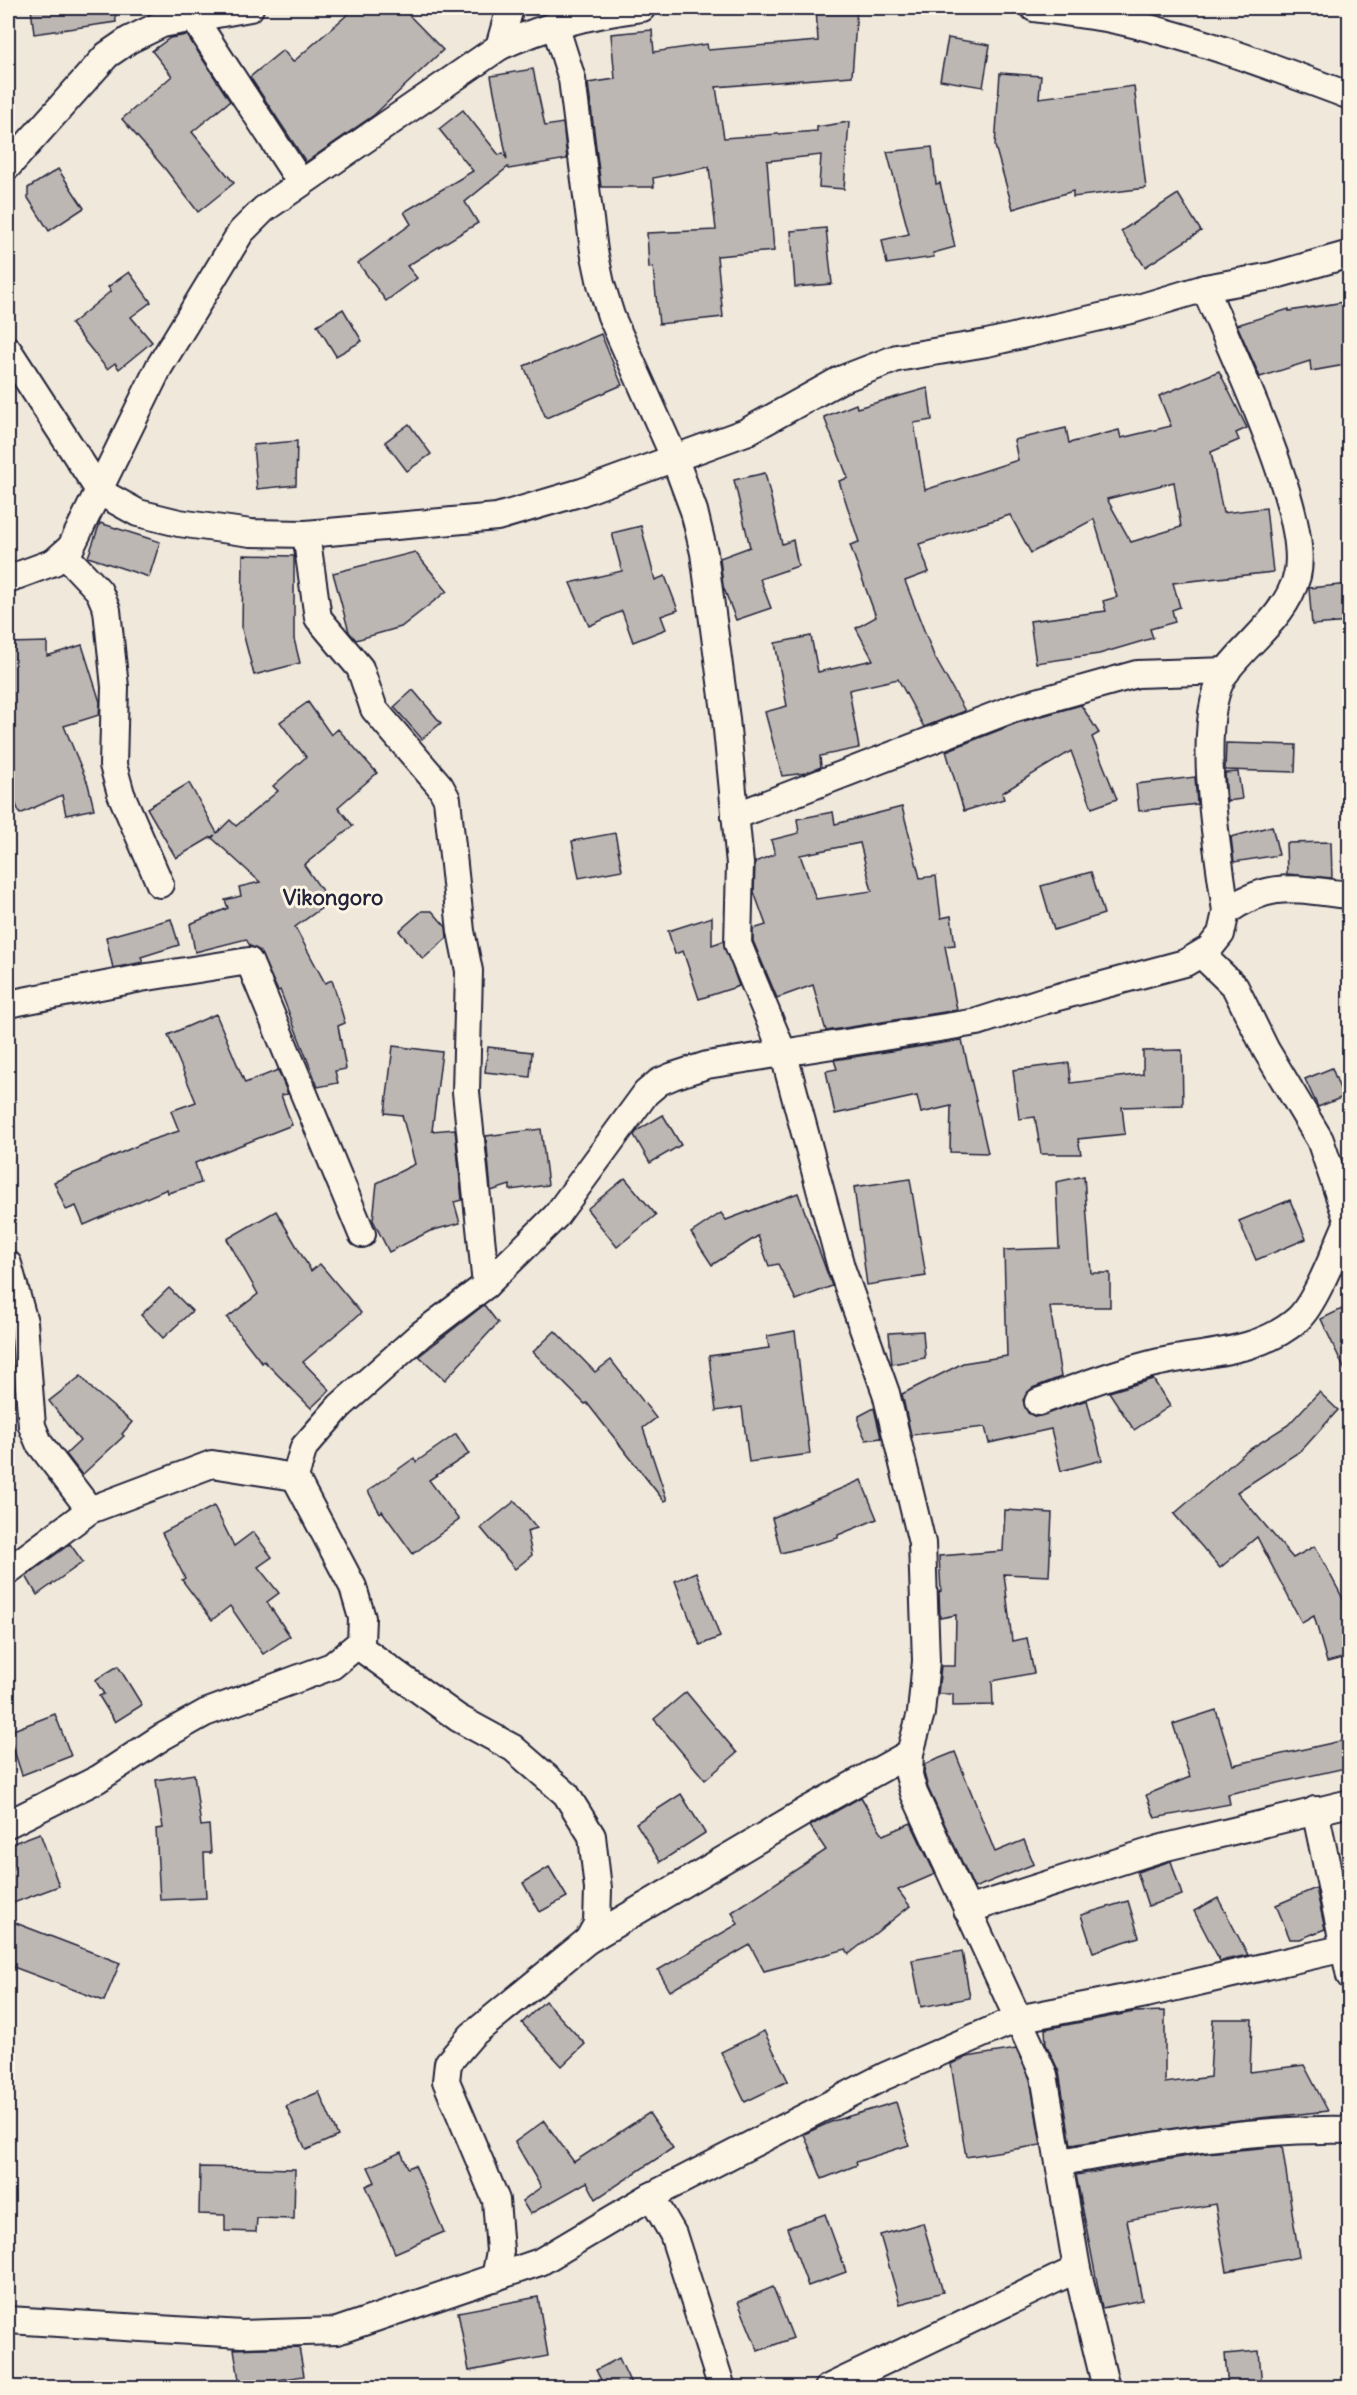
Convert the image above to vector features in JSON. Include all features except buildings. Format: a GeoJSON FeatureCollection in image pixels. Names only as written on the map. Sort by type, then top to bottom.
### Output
{"type":"FeatureCollection","features":[{"type":"Feature","properties":{"kind":"street"},"geometry":{"type":"LineString","coordinates":[[8,166],[108,55],[129,40],[162,24],[192,14],[250,8]]}},
{"type":"Feature","properties":{"kind":"street"},"geometry":{"type":"LineString","coordinates":[[499,47],[510,8]]}},
{"type":"Feature","properties":{"kind":"street"},"geometry":{"type":"LineString","coordinates":[[8,579],[54,562],[65,555],[100,492],[159,367],[241,232],[264,209],[499,47],[528,33],[555,25],[593,15],[642,8]]}},
{"type":"Feature","properties":{"kind":"street"},"geometry":{"type":"LineString","coordinates":[[1034,8],[1107,18],[1181,37],[1242,56],[1350,96]]}},
{"type":"Feature","properties":{"kind":"street"},"geometry":{"type":"LineString","coordinates":[[192,14],[301,183]]}},
{"type":"Feature","properties":{"kind":"street"},"geometry":{"type":"LineString","coordinates":[[555,25],[572,79],[594,251],[601,284],[611,316],[674,457],[694,512],[704,554],[740,864],[738,944],[784,1055],[841,1267],[886,1393],[922,1543],[926,1661],[921,1713],[910,1753],[909,1775],[914,1793],[1044,2075],[1061,2162],[1077,2269],[1106,2388]]}},
{"type":"Feature","properties":{"kind":"street"},"geometry":{"type":"LineString","coordinates":[[8,350],[100,492],[138,513],[179,523],[251,533],[306,534],[497,517],[582,492],[746,432],[831,385],[897,358],[987,343],[1135,309],[1205,288],[1272,276],[1350,254]]}},
{"type":"Feature","properties":{"kind":"street"},"geometry":{"type":"LineString","coordinates":[[8,1824],[98,1779],[162,1737],[205,1713],[332,1666],[358,1646],[363,1636],[362,1618],[353,1587],[295,1477],[304,1447],[340,1406],[420,1335],[486,1285],[556,1216],[646,1093],[659,1082],[707,1065],[784,1055],[977,1022],[1043,1001],[1185,963],[1202,955],[1221,934],[1226,912],[1209,746],[1216,693],[1227,671],[1265,630],[1285,604],[1297,575],[1298,554],[1293,512],[1270,447],[1205,288]]}},
{"type":"Feature","properties":{"kind":"street"},"geometry":{"type":"LineString","coordinates":[[306,534],[318,618],[360,668],[374,709],[440,786],[447,799],[461,931],[469,970],[466,1092],[486,1285]]}},
{"type":"Feature","properties":{"kind":"street"},"geometry":{"type":"LineString","coordinates":[[65,555],[99,591],[107,610],[115,687],[113,765],[121,794],[160,884]]}},
{"type":"Feature","properties":{"kind":"street"},"geometry":{"type":"LineString","coordinates":[[735,816],[1012,709],[1137,674],[1227,671]]}},
{"type":"Feature","properties":{"kind":"street"},"geometry":{"type":"LineString","coordinates":[[1226,912],[1244,899],[1266,890],[1350,895]]}},
{"type":"Feature","properties":{"kind":"street"},"geometry":{"type":"LineString","coordinates":[[1038,1402],[1145,1366],[1245,1347],[1288,1326],[1299,1318],[1309,1304],[1348,1220],[1320,1140],[1266,1050],[1235,987],[1202,955]]}},
{"type":"Feature","properties":{"kind":"street"},"geometry":{"type":"LineString","coordinates":[[8,1004],[141,978],[249,961],[362,1234]]}},
{"type":"Feature","properties":{"kind":"street"},"geometry":{"type":"LineString","coordinates":[[8,1264],[24,1322],[32,1426],[39,1443],[90,1510]]}},
{"type":"Feature","properties":{"kind":"street"},"geometry":{"type":"LineString","coordinates":[[8,1571],[90,1510],[212,1464],[295,1477]]}},
{"type":"Feature","properties":{"kind":"street"},"geometry":{"type":"LineString","coordinates":[[358,1646],[458,1718],[513,1748],[566,1794],[592,1836],[598,1901],[597,1924],[588,1940]]}},
{"type":"Feature","properties":{"kind":"street"},"geometry":{"type":"LineString","coordinates":[[495,2278],[500,2251],[496,2200],[446,2081],[448,2063],[472,2034],[588,1940],[811,1808],[910,1753]]}},
{"type":"Feature","properties":{"kind":"street"},"geometry":{"type":"LineString","coordinates":[[967,1910],[1162,1848],[1350,1803]]}},
{"type":"Feature","properties":{"kind":"street"},"geometry":{"type":"LineString","coordinates":[[1316,1810],[1350,1976]]}},
{"type":"Feature","properties":{"kind":"street"},"geometry":{"type":"LineString","coordinates":[[8,2320],[242,2334],[338,2331],[540,2262],[651,2196],[885,2076],[1017,2019],[1146,1994],[1344,1948]]}},
{"type":"Feature","properties":{"kind":"street"},"geometry":{"type":"LineString","coordinates":[[1061,2162],[1193,2138],[1288,2129],[1350,2130]]}},
{"type":"Feature","properties":{"kind":"street"},"geometry":{"type":"LineString","coordinates":[[651,2196],[673,2234],[722,2388]]}},
{"type":"Feature","properties":{"kind":"street"},"geometry":{"type":"LineString","coordinates":[[844,2384],[1077,2269]]}},
{"type":"Feature","properties":{"kind":"district","name":"Vikongoro"},"geometry":{"type":"Point","coordinates":[333,897]}}]}
